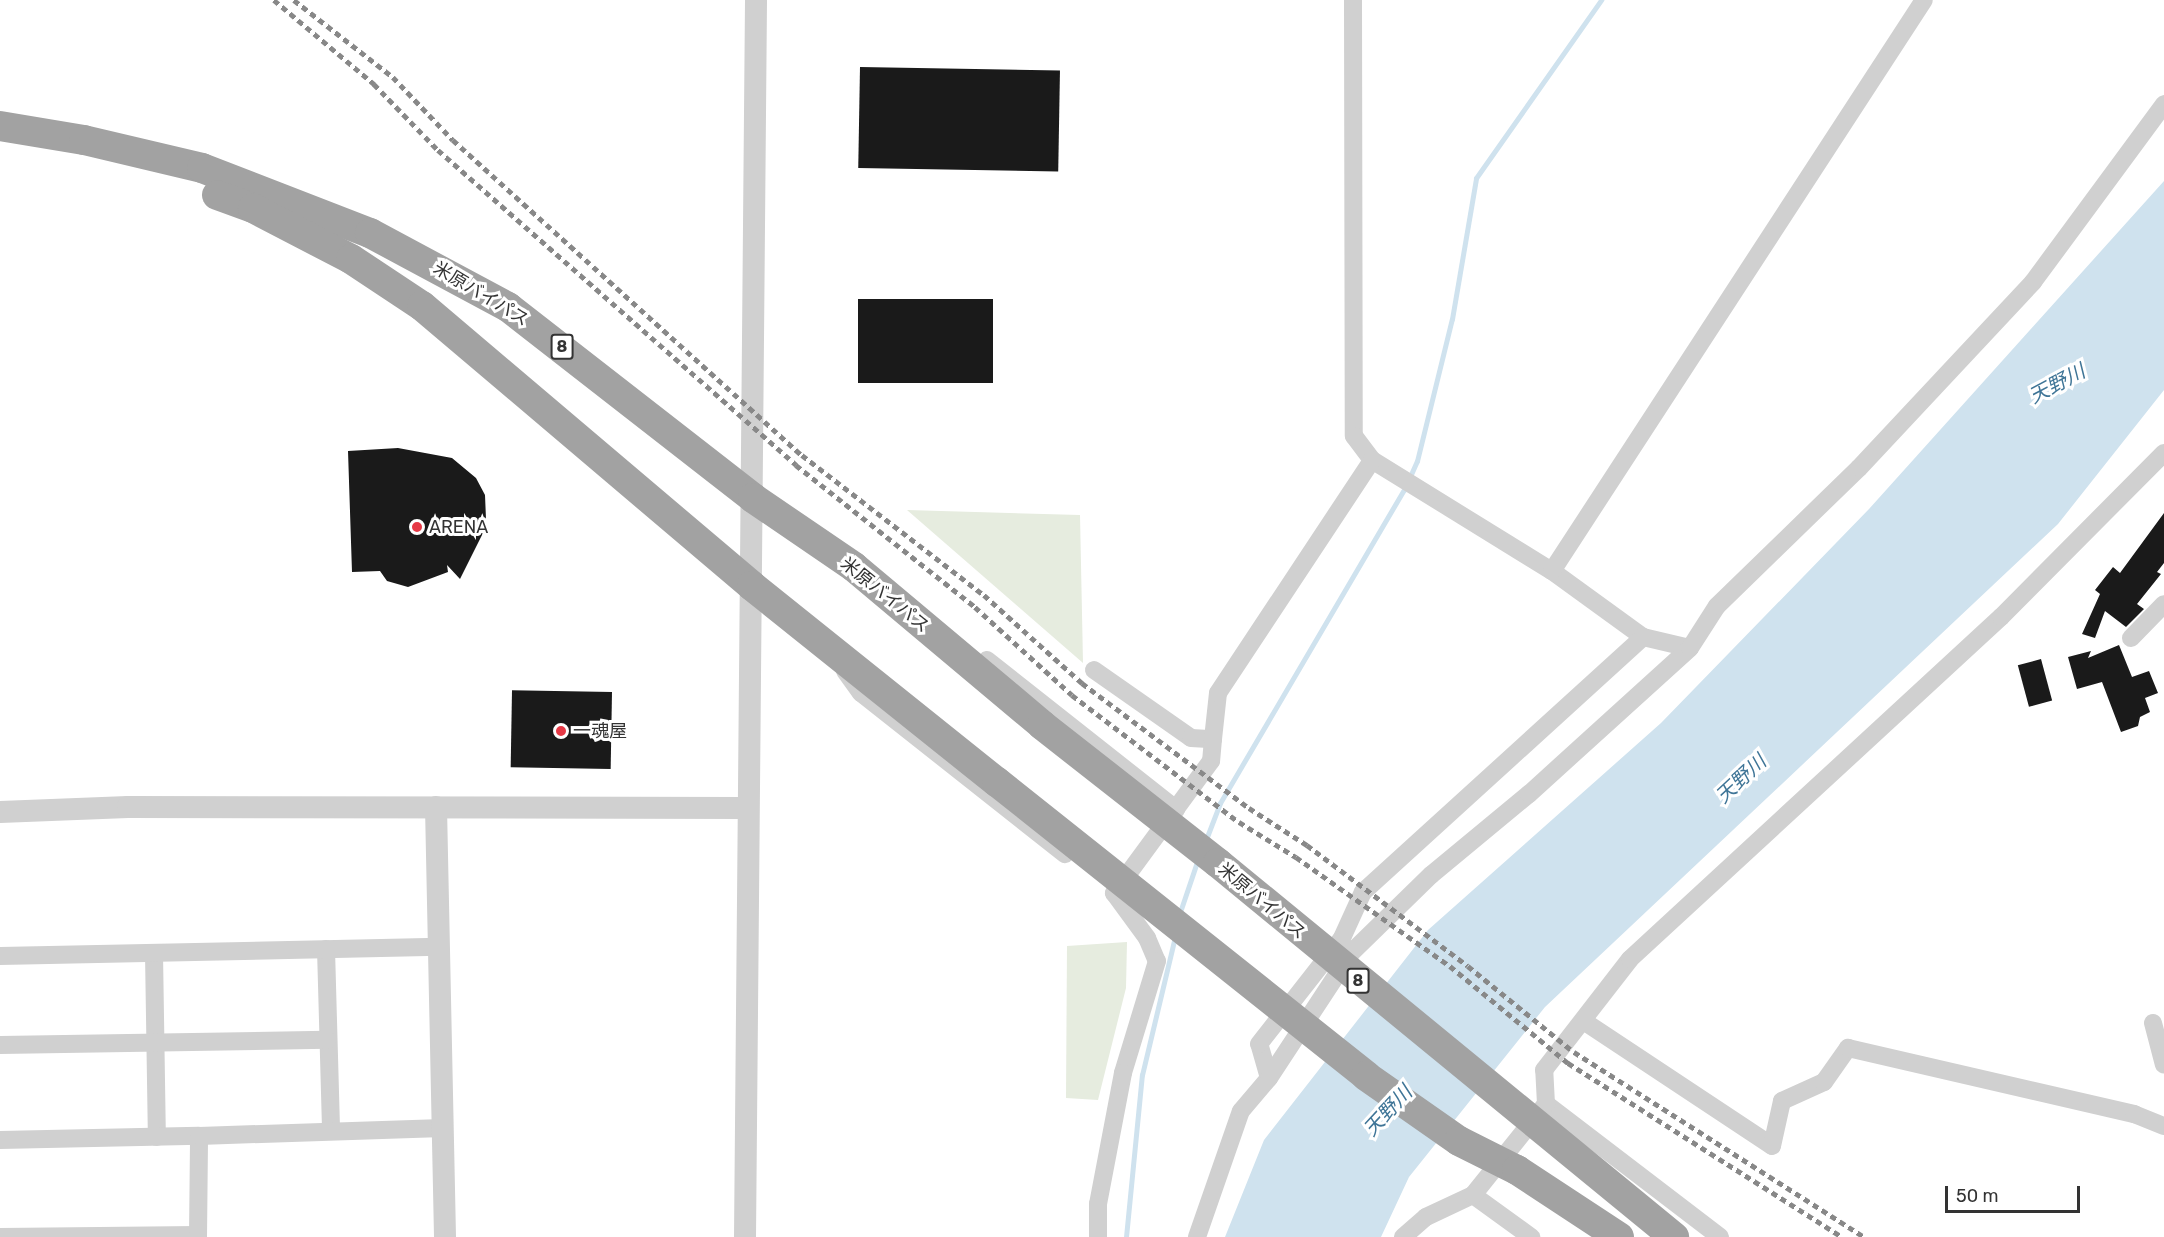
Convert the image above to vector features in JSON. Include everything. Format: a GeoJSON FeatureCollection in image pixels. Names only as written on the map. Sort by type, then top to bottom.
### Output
{"type":"FeatureCollection","features":[{"type":"Feature","properties":{"kind":"highway","name":"米原バイパス"},"geometry":{"type":"LineString","coordinates":[[0,126],[84,140],[202,168],[285,197],[418,256],[546,334],[753,498],[854,567],[1042,725],[1218,863],[1674,1237]]}},
{"type":"Feature","properties":{"kind":"highway"},"geometry":{"type":"LineString","coordinates":[[0,140],[191,185],[253,208],[351,259],[458,334],[752,586],[1366,1076],[1459,1141],[1580,1237]]}},
{"type":"Feature","properties":{"kind":"highway"},"geometry":{"type":"LineString","coordinates":[[1459,1141],[1517,1170],[1619,1237]]}},
{"type":"Feature","properties":{"kind":"street"},"geometry":{"type":"LineString","coordinates":[[745,1237],[747,808],[753,498],[756,0]]}},
{"type":"Feature","properties":{"kind":"street"},"geometry":{"type":"LineString","coordinates":[[1353,0],[1354,436],[1372,460],[1552,571],[1643,637],[1690,648]]}},
{"type":"Feature","properties":{"kind":"street"},"geometry":{"type":"LineString","coordinates":[[1552,571],[1924,0]]}},
{"type":"Feature","properties":{"kind":"street"},"geometry":{"type":"LineString","coordinates":[[1197,1237],[1241,1111],[1269,1078],[1351,954],[1431,875],[1529,794],[1690,648],[1717,606],[1859,468],[2033,282],[2164,104]]}},
{"type":"Feature","properties":{"kind":"street"},"geometry":{"type":"LineString","coordinates":[[1403,1237],[1426,1217],[1473,1195],[1546,1104],[1544,1070],[1585,1022],[1630,959],[2001,617],[2164,453]]}},
{"type":"Feature","properties":{"kind":"street"},"geometry":{"type":"LineString","coordinates":[[1113,893],[1211,760],[1218,693],[1372,460]]}},
{"type":"Feature","properties":{"kind":"street"},"geometry":{"type":"LineString","coordinates":[[854,567],[910,599],[1176,809]]}},
{"type":"Feature","properties":{"kind":"street"},"geometry":{"type":"LineString","coordinates":[[2131,638],[2164,604]]}},
{"type":"Feature","properties":{"kind":"street"},"geometry":{"type":"LineString","coordinates":[[1269,1078],[1259,1044],[1342,938],[1363,892],[1643,637]]}},
{"type":"Feature","properties":{"kind":"street"},"geometry":{"type":"LineString","coordinates":[[827,645],[861,693],[1113,893],[1147,938],[1157,961],[1123,1073],[1098,1204],[1098,1237]]}},
{"type":"Feature","properties":{"kind":"street"},"geometry":{"type":"LineString","coordinates":[[1094,670],[1191,738],[1213,739]]}},
{"type":"Feature","properties":{"kind":"street"},"geometry":{"type":"LineString","coordinates":[[0,812],[128,807],[747,808]]}},
{"type":"Feature","properties":{"kind":"street"},"geometry":{"type":"LineString","coordinates":[[436,807],[446,1237]]}},
{"type":"Feature","properties":{"kind":"street"},"geometry":{"type":"LineString","coordinates":[[0,956],[439,947]]}},
{"type":"Feature","properties":{"kind":"street"},"geometry":{"type":"LineString","coordinates":[[326,949],[331,1131]]}},
{"type":"Feature","properties":{"kind":"street"},"geometry":{"type":"LineString","coordinates":[[154,953],[157,1137]]}},
{"type":"Feature","properties":{"kind":"street"},"geometry":{"type":"LineString","coordinates":[[1585,1022],[1772,1146],[1782,1101],[1824,1083],[1848,1048],[2134,1114],[2164,1126]]}},
{"type":"Feature","properties":{"kind":"street"},"geometry":{"type":"LineString","coordinates":[[2153,1023],[2164,1065]]}},
{"type":"Feature","properties":{"kind":"street"},"geometry":{"type":"LineString","coordinates":[[0,1045],[327,1040]]}},
{"type":"Feature","properties":{"kind":"street"},"geometry":{"type":"LineString","coordinates":[[1546,1104],[1720,1237]]}},
{"type":"Feature","properties":{"kind":"street"},"geometry":{"type":"LineString","coordinates":[[0,1140],[443,1128]]}},
{"type":"Feature","properties":{"kind":"street"},"geometry":{"type":"LineString","coordinates":[[2,1237],[198,1236],[199,1136]]}},
{"type":"Feature","properties":{"kind":"street"},"geometry":{"type":"LineString","coordinates":[[1473,1195],[1531,1237]]}},
{"type":"Feature","properties":{"kind":"shaded area"},"geometry":{"type":"Polygon","coordinates":[[[907,510],[1080,515],[1083,663],[907,510]]]}},
{"type":"Feature","properties":{"kind":"shaded area"},"geometry":{"type":"Polygon","coordinates":[[[1127,942],[1126,988],[1098,1100],[1066,1098],[1067,946],[1127,942]]]}},
{"type":"Feature","properties":{"kind":"water","name":"天野川"},"geometry":{"type":"Polygon","coordinates":[[[2164,181],[2164,390],[2058,524],[1545,1007],[1409,1177],[1381,1237],[1225,1237],[1264,1140],[1428,930],[1661,723],[1869,509],[2164,181]]]}},
{"type":"Feature","properties":{"kind":"building"},"geometry":{"type":"Polygon","coordinates":[[[860,67],[1060,70],[1058,171],[858,168],[860,67]]]}},
{"type":"Feature","properties":{"kind":"building"},"geometry":{"type":"Polygon","coordinates":[[[858,299],[993,299],[993,383],[858,383],[858,299]]]}},
{"type":"Feature","properties":{"kind":"building","name":"ARENA"},"geometry":{"type":"Polygon","coordinates":[[[398,448],[452,458],[476,478],[485,495],[486,519],[482,535],[460,579],[447,565],[448,572],[408,587],[387,581],[380,571],[352,572],[348,451],[398,448]]]}},
{"type":"Feature","properties":{"kind":"building"},"geometry":{"type":"Polygon","coordinates":[[[2164,513],[2164,563],[2157,572],[2161,574],[2137,604],[2144,609],[2126,627],[2105,611],[2095,638],[2082,634],[2100,594],[2095,590],[2113,567],[2120,573],[2164,513]]]}},
{"type":"Feature","properties":{"kind":"building"},"geometry":{"type":"Polygon","coordinates":[[[2119,645],[2132,677],[2149,671],[2158,693],[2145,698],[2150,712],[2140,717],[2138,726],[2121,732],[2102,682],[2077,689],[2068,657],[2091,651],[2088,658],[2119,645]]]}},
{"type":"Feature","properties":{"kind":"building"},"geometry":{"type":"Polygon","coordinates":[[[2041,659],[2052,701],[2029,707],[2018,665],[2041,659]]]}},
{"type":"Feature","properties":{"kind":"building","name":"一魂屋"},"geometry":{"type":"Polygon","coordinates":[[[512,690],[612,692],[611,769],[511,767],[512,690]]]}},
{"type":"Feature","properties":{"kind":"waterway"},"geometry":{"type":"LineString","coordinates":[[1205,842],[1220,803],[1404,490],[1417,461],[1452,319],[1476,178],[1601,0]]}},
{"type":"Feature","properties":{"kind":"waterway"},"geometry":{"type":"LineString","coordinates":[[1179,915],[1198,859]]}},
{"type":"Feature","properties":{"kind":"waterway"},"geometry":{"type":"LineString","coordinates":[[1126,1237],[1142,1075],[1175,936]]}},
{"type":"Feature","properties":{"kind":"railway"},"geometry":{"type":"LineString","coordinates":[[274,0],[374,84],[438,150],[796,465],[975,607],[1072,695],[1239,822],[1296,857],[1450,966],[1568,1063],[1842,1237]]}},
{"type":"Feature","properties":{"kind":"railway"},"geometry":{"type":"LineString","coordinates":[[294,0],[393,77],[453,140],[802,455],[984,595],[1082,683],[1249,808],[1307,845],[1468,966],[1574,1052],[1864,1237]]}},
{"type":"Feature","properties":{"kind":"place","name":"ARENA"},"geometry":{"type":"Point","coordinates":[417,527]}},
{"type":"Feature","properties":{"kind":"place","name":"一魂屋"},"geometry":{"type":"Point","coordinates":[561,731]}}]}
